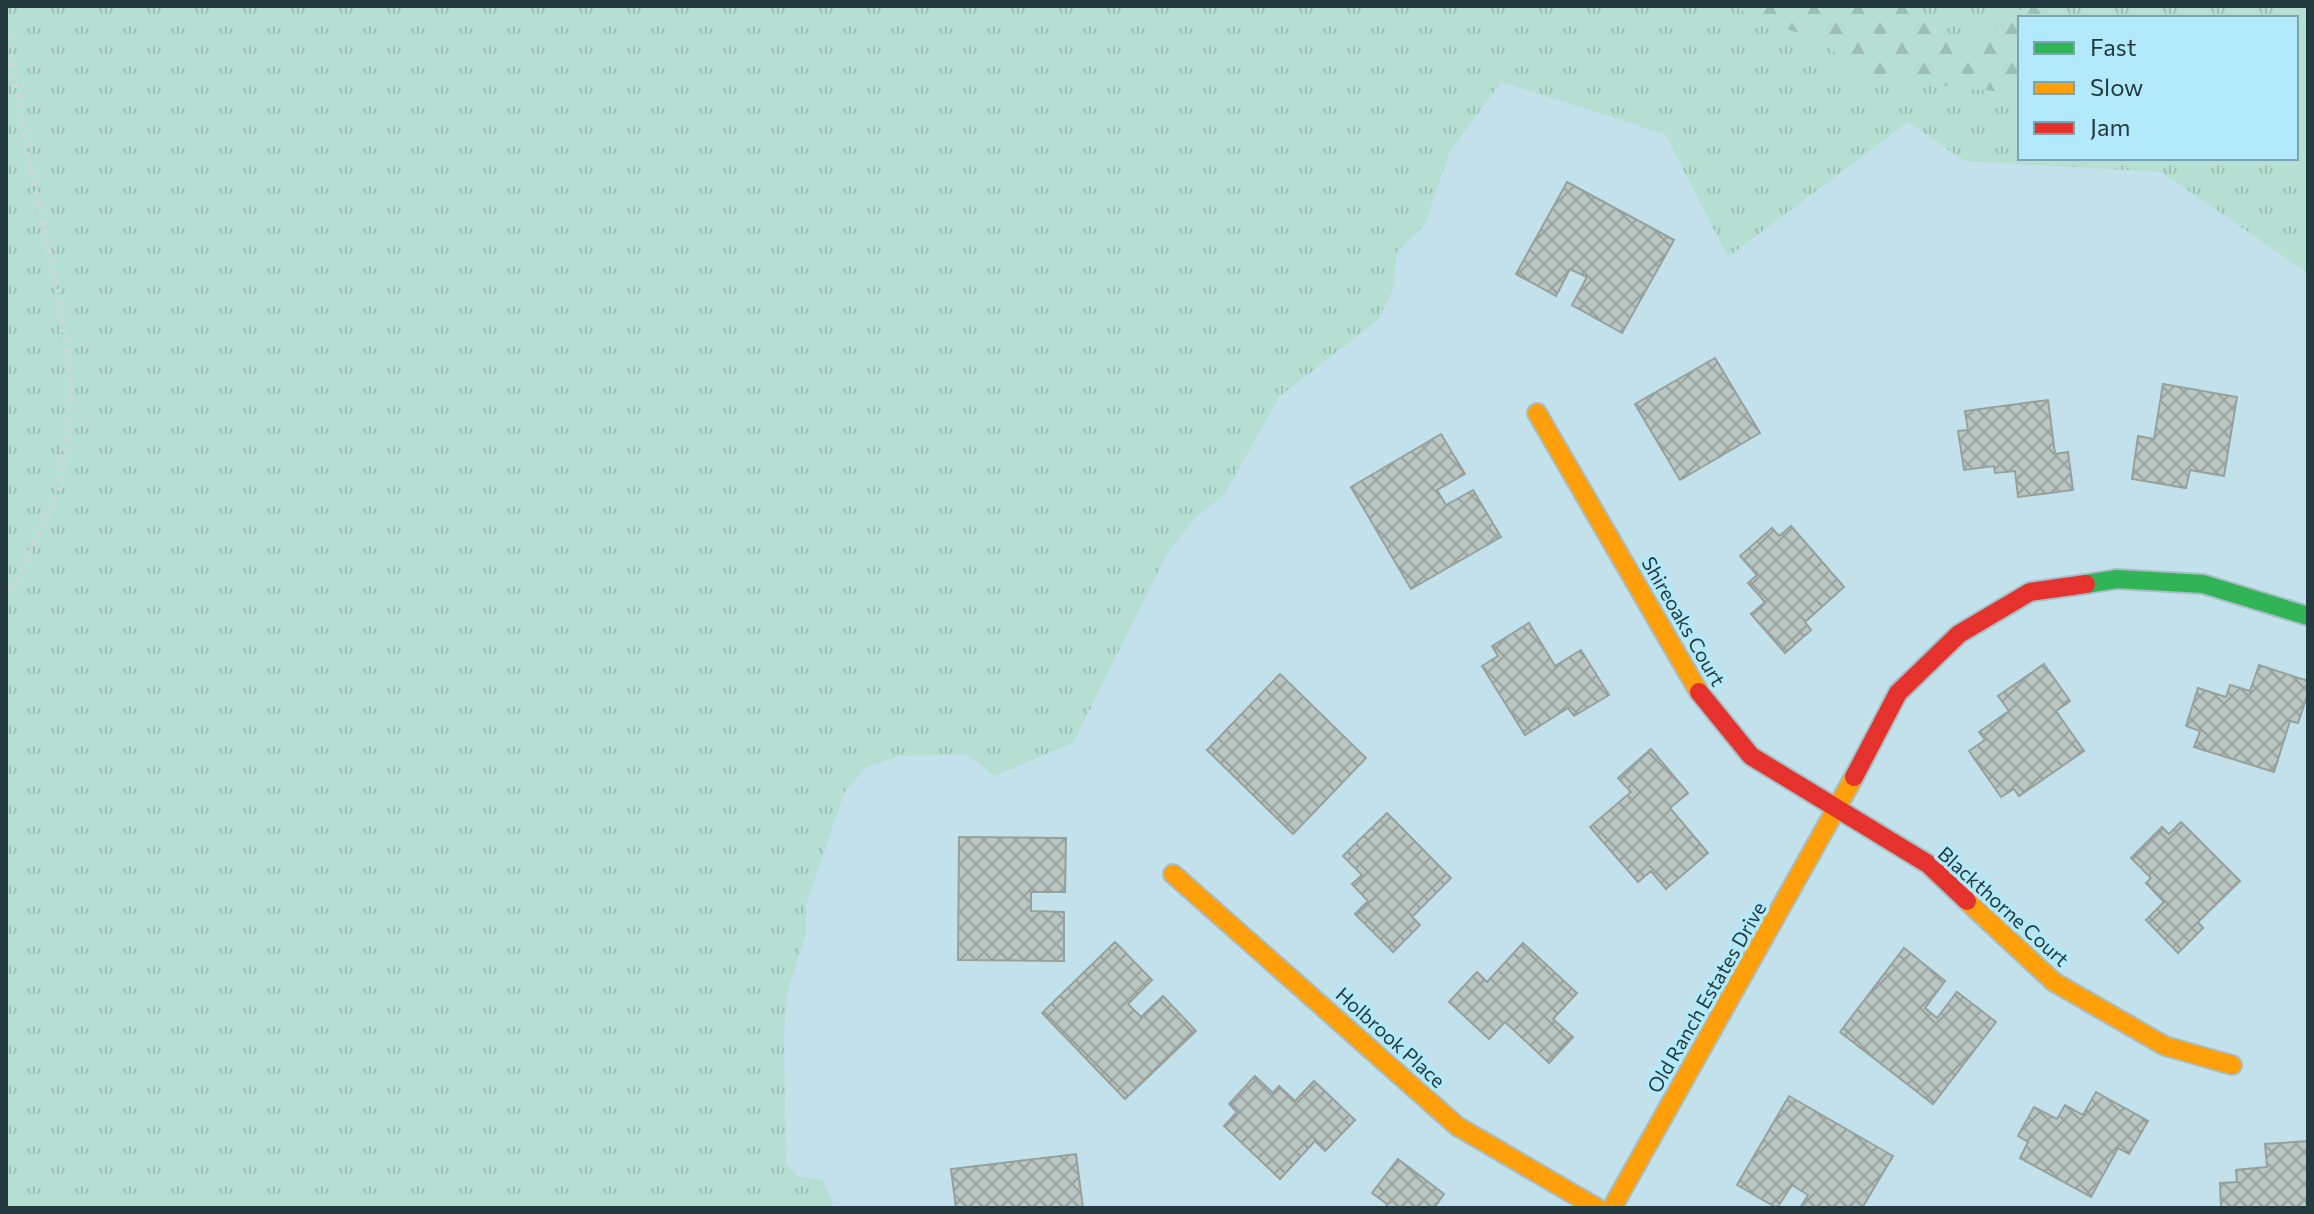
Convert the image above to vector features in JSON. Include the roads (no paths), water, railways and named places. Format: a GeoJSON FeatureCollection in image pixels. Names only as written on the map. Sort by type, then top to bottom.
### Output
{"type":"FeatureCollection","features":[{"type":"Feature","properties":{"kind":"street","name":"Shireoaks Court"},"geometry":{"type":"LineString","coordinates":[[1537,413],[1703,699],[1751,756],[1838,809]]}},
{"type":"Feature","properties":{"kind":"street","name":"Old Ranch Estates Drive"},"geometry":{"type":"LineString","coordinates":[[1612,1208],[1838,809],[1898,693],[1959,634],[2030,592],[2117,579],[2203,584],[2308,616]]}},
{"type":"Feature","properties":{"kind":"street","name":"Blackthorne Court"},"geometry":{"type":"LineString","coordinates":[[1838,809],[1928,864],[2054,982],[2165,1046],[2232,1065]]}},
{"type":"Feature","properties":{"kind":"street","name":"Holbrook Place"},"geometry":{"type":"LineString","coordinates":[[1173,874],[1457,1126],[1597,1208]]}}]}
